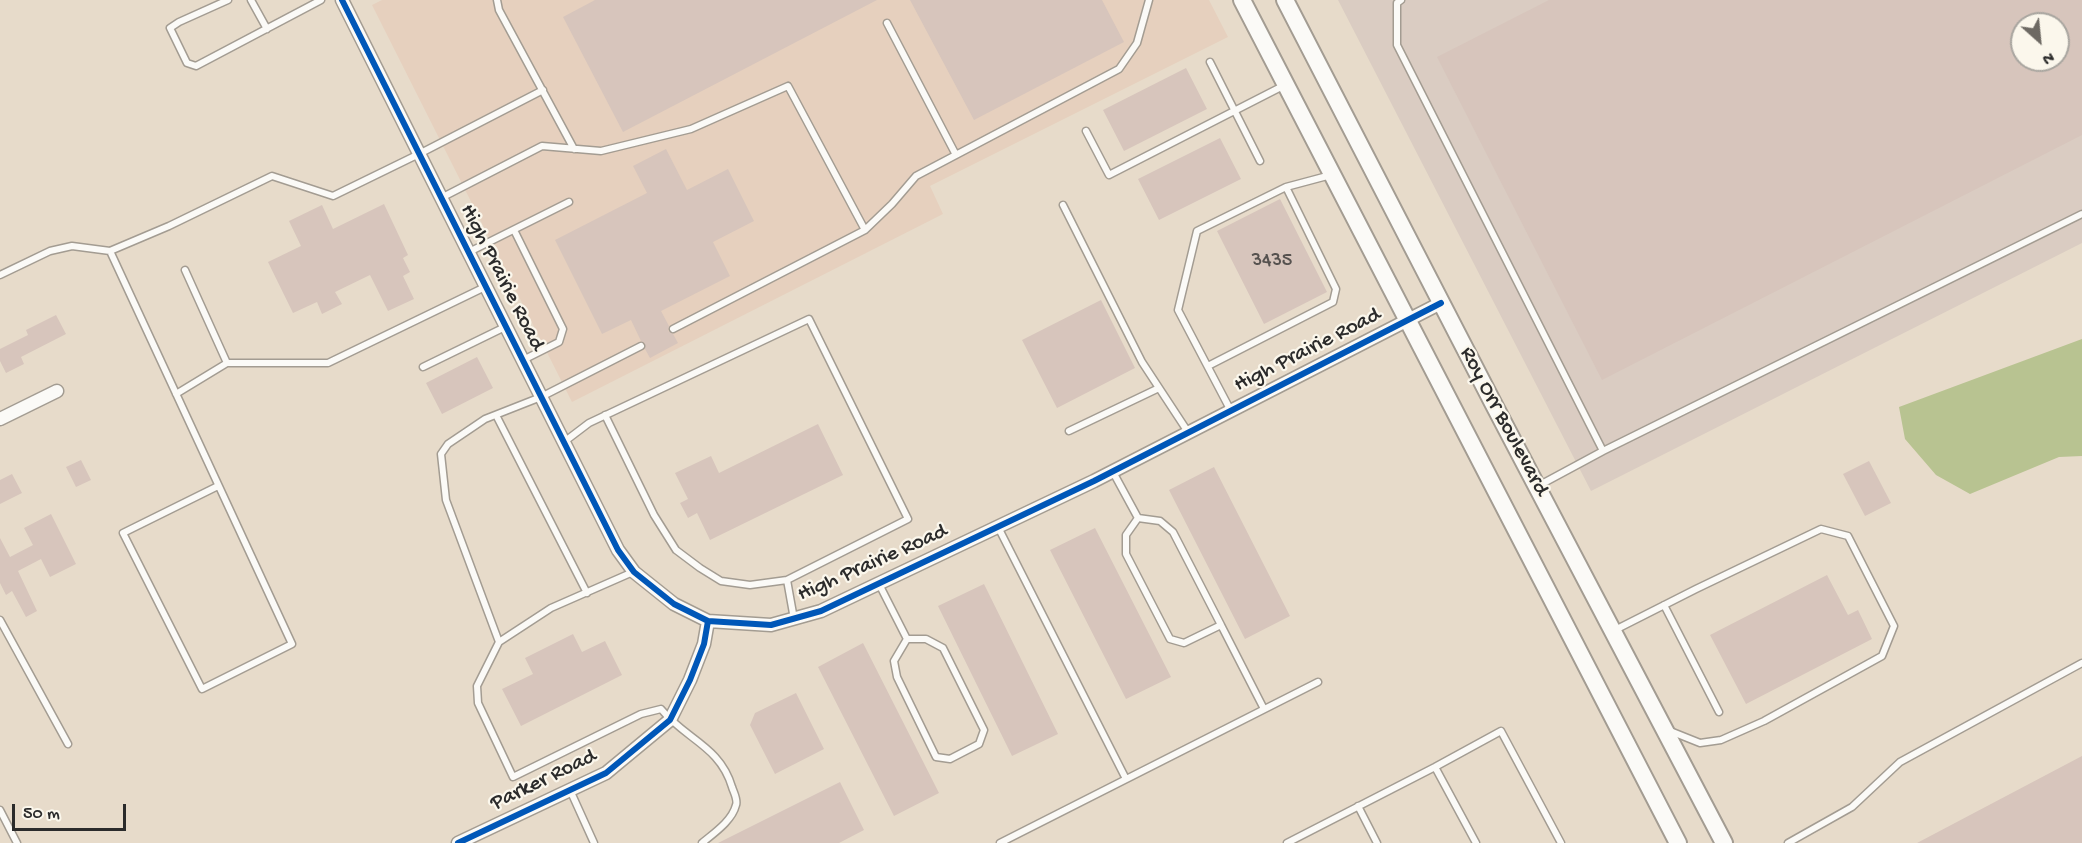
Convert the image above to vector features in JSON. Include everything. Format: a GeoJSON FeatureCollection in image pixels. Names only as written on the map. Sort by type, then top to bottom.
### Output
{"type":"FeatureCollection","features":[{"type":"Feature","properties":{"kind":"main road","name":"Roy Orr Boulevard"},"geometry":{"type":"LineString","coordinates":[[1242,0],[1678,843]]}},
{"type":"Feature","properties":{"kind":"main road","name":"Roy Orr Boulevard"},"geometry":{"type":"LineString","coordinates":[[1285,0],[1662,728],[1724,843]]}},
{"type":"Feature","properties":{"kind":"street","name":"High Prairie Road"},"geometry":{"type":"LineString","coordinates":[[342,0],[618,550],[634,572],[674,604],[708,621],[771,626],[821,611],[1113,472],[1441,303]]}},
{"type":"Feature","properties":{"kind":"street"},"geometry":{"type":"LineString","coordinates":[[0,419],[57,391]]}},
{"type":"Feature","properties":{"kind":"street","name":"Parker Road"},"geometry":{"type":"LineString","coordinates":[[458,843],[606,773],[670,720],[690,680],[704,644],[708,621]]}},
{"type":"Feature","properties":{"kind":"lane"},"geometry":{"type":"LineString","coordinates":[[228,0],[170,28],[187,63],[196,66],[321,0]]}},
{"type":"Feature","properties":{"kind":"lane"},"geometry":{"type":"LineString","coordinates":[[251,0],[267,29]]}},
{"type":"Feature","properties":{"kind":"lane"},"geometry":{"type":"LineString","coordinates":[[497,0],[500,10],[574,149]]}},
{"type":"Feature","properties":{"kind":"lane"},"geometry":{"type":"LineString","coordinates":[[673,329],[865,230],[916,176],[1119,69],[1137,43],[1149,0]]}},
{"type":"Feature","properties":{"kind":"lane"},"geometry":{"type":"LineString","coordinates":[[1401,0],[1397,3],[1397,45],[1603,451]]}},
{"type":"Feature","properties":{"kind":"lane"},"geometry":{"type":"LineString","coordinates":[[887,23],[956,155]]}},
{"type":"Feature","properties":{"kind":"lane"},"geometry":{"type":"LineString","coordinates":[[1210,62],[1260,161]]}},
{"type":"Feature","properties":{"kind":"lane"},"geometry":{"type":"LineString","coordinates":[[1086,131],[1109,175],[1287,84]]}},
{"type":"Feature","properties":{"kind":"lane"},"geometry":{"type":"LineString","coordinates":[[441,198],[542,146],[601,151],[691,129],[788,86],[865,230]]}},
{"type":"Feature","properties":{"kind":"lane"},"geometry":{"type":"LineString","coordinates":[[0,275],[50,251],[72,246],[110,251],[169,226],[272,176],[333,196],[543,90]]}},
{"type":"Feature","properties":{"kind":"lane"},"geometry":{"type":"LineString","coordinates":[[1232,411],[1178,310],[1197,231],[1286,188],[1332,174]]}},
{"type":"Feature","properties":{"kind":"lane"},"geometry":{"type":"LineString","coordinates":[[1208,366],[1333,302],[1336,289],[1286,188]]}},
{"type":"Feature","properties":{"kind":"lane"},"geometry":{"type":"LineString","coordinates":[[469,252],[569,202]]}},
{"type":"Feature","properties":{"kind":"lane"},"geometry":{"type":"LineString","coordinates":[[1063,205],[1142,362],[1188,433]]}},
{"type":"Feature","properties":{"kind":"lane"},"geometry":{"type":"LineString","coordinates":[[1537,487],[1603,451],[2082,214]]}},
{"type":"Feature","properties":{"kind":"lane"},"geometry":{"type":"LineString","coordinates":[[514,230],[563,329],[559,342],[523,360]]}},
{"type":"Feature","properties":{"kind":"lane"},"geometry":{"type":"LineString","coordinates":[[110,251],[292,644],[202,689],[123,533],[218,486]]}},
{"type":"Feature","properties":{"kind":"lane"},"geometry":{"type":"LineString","coordinates":[[185,270],[227,363]]}},
{"type":"Feature","properties":{"kind":"lane"},"geometry":{"type":"LineString","coordinates":[[176,394],[227,363],[328,363],[486,286]]}},
{"type":"Feature","properties":{"kind":"lane"},"geometry":{"type":"LineString","coordinates":[[564,442],[589,423],[605,415],[809,319],[908,519],[787,580],[750,585],[721,581],[676,550],[654,515],[605,415]]}},
{"type":"Feature","properties":{"kind":"lane"},"geometry":{"type":"LineString","coordinates":[[423,367],[506,326]]}},
{"type":"Feature","properties":{"kind":"lane"},"geometry":{"type":"LineString","coordinates":[[500,642],[446,500],[441,454],[448,444],[485,418],[541,397],[641,346]]}},
{"type":"Feature","properties":{"kind":"lane"},"geometry":{"type":"LineString","coordinates":[[1069,431],[1159,388]]}},
{"type":"Feature","properties":{"kind":"lane"},"geometry":{"type":"LineString","coordinates":[[496,415],[587,592]]}},
{"type":"Feature","properties":{"kind":"lane"},"geometry":{"type":"LineString","coordinates":[[1113,472],[1138,518]]}},
{"type":"Feature","properties":{"kind":"lane"},"geometry":{"type":"LineString","coordinates":[[1138,518],[1126,536],[1126,554],[1170,639],[1184,643],[1221,625]]}},
{"type":"Feature","properties":{"kind":"lane"},"geometry":{"type":"LineString","coordinates":[[1138,518],[1160,521],[1173,532],[1264,709]]}},
{"type":"Feature","properties":{"kind":"lane"},"geometry":{"type":"LineString","coordinates":[[998,527],[1126,779]]}},
{"type":"Feature","properties":{"kind":"lane"},"geometry":{"type":"LineString","coordinates":[[1613,632],[1821,529],[1848,536],[1894,626],[1882,656],[1764,721],[1721,740],[1700,743],[1662,728]]}},
{"type":"Feature","properties":{"kind":"lane"},"geometry":{"type":"LineString","coordinates":[[634,572],[552,608],[500,642],[477,686],[478,703],[513,777],[649,711],[662,709],[670,720],[707,747],[723,766],[737,801],[727,821],[702,843]]}},
{"type":"Feature","properties":{"kind":"lane"},"geometry":{"type":"LineString","coordinates":[[787,580],[794,619]]}},
{"type":"Feature","properties":{"kind":"lane"},"geometry":{"type":"LineString","coordinates":[[879,584],[907,639]]}},
{"type":"Feature","properties":{"kind":"lane"},"geometry":{"type":"LineString","coordinates":[[1664,605],[1719,712]]}},
{"type":"Feature","properties":{"kind":"lane"},"geometry":{"type":"LineString","coordinates":[[0,620],[68,744]]}},
{"type":"Feature","properties":{"kind":"lane"},"geometry":{"type":"LineString","coordinates":[[907,639],[926,639],[943,648],[984,730],[979,744],[950,759],[936,757],[897,677],[894,661],[907,639]]}},
{"type":"Feature","properties":{"kind":"lane"},"geometry":{"type":"LineString","coordinates":[[1788,843],[1852,807],[1900,762],[2082,663]]}},
{"type":"Feature","properties":{"kind":"lane"},"geometry":{"type":"LineString","coordinates":[[1000,843],[1318,681]]}},
{"type":"Feature","properties":{"kind":"lane"},"geometry":{"type":"LineString","coordinates":[[1287,843],[1501,731],[1561,843]]}},
{"type":"Feature","properties":{"kind":"lane"},"geometry":{"type":"LineString","coordinates":[[1435,767],[1476,843]]}},
{"type":"Feature","properties":{"kind":"lane"},"geometry":{"type":"LineString","coordinates":[[570,790],[594,843]]}},
{"type":"Feature","properties":{"kind":"lane"},"geometry":{"type":"LineString","coordinates":[[1358,806],[1377,843]]}},
{"type":"Feature","properties":{"kind":"lane"},"geometry":{"type":"LineString","coordinates":[[0,810],[17,843]]}},
{"type":"Feature","properties":{"kind":"shaded area"},"geometry":{"type":"Polygon","coordinates":[[[382,0],[1209,0],[1228,37],[930,186],[943,214],[572,402],[372,5],[382,0]]]}},
{"type":"Feature","properties":{"kind":"shaded area"},"geometry":{"type":"Polygon","coordinates":[[[1338,0],[2082,0],[2082,243],[1591,491],[1338,0]]]}},
{"type":"Feature","properties":{"kind":"green space"},"geometry":{"type":"Polygon","coordinates":[[[2082,339],[2082,456],[2059,457],[1970,494],[1936,475],[1905,439],[1899,407],[2082,339]]]}},
{"type":"Feature","properties":{"kind":"building"},"geometry":{"type":"Polygon","coordinates":[[[595,0],[877,0],[623,132],[563,17],[595,0]]]}},
{"type":"Feature","properties":{"kind":"building"},"geometry":{"type":"Polygon","coordinates":[[[910,0],[1102,0],[1124,42],[974,120],[910,0]]]}},
{"type":"Feature","properties":{"kind":"building"},"geometry":{"type":"Polygon","coordinates":[[[1549,0],[2082,0],[2082,135],[1602,380],[1437,57],[1549,0]]]}},
{"type":"Feature","properties":{"kind":"building"},"geometry":{"type":"Polygon","coordinates":[[[1186,68],[1207,109],[1124,151],[1103,110],[1186,68]]]}},
{"type":"Feature","properties":{"kind":"building"},"geometry":{"type":"Polygon","coordinates":[[[1220,138],[1241,179],[1159,220],[1138,179],[1220,138]]]}},
{"type":"Feature","properties":{"kind":"building"},"geometry":{"type":"Polygon","coordinates":[[[666,149],[687,190],[728,169],[754,221],[713,242],[730,276],[661,311],[669,326],[668,331],[673,334],[678,343],[650,358],[645,349],[645,343],[641,341],[631,320],[602,334],[555,240],[647,193],[633,166],[666,149]]]}},
{"type":"Feature","properties":{"kind":"building"},"geometry":{"type":"Polygon","coordinates":[[[1280,199],[1327,292],[1264,324],[1217,231],[1280,199]]]}},
{"type":"Feature","properties":{"kind":"building"},"geometry":{"type":"Polygon","coordinates":[[[384,204],[408,255],[403,258],[410,272],[403,276],[414,299],[388,311],[370,275],[335,292],[342,304],[322,314],[317,302],[293,313],[268,262],[301,246],[289,221],[322,205],[333,229],[384,204]]]}},
{"type":"Feature","properties":{"kind":"building"},"geometry":{"type":"Polygon","coordinates":[[[1101,300],[1135,368],[1057,408],[1022,340],[1101,300]]]}},
{"type":"Feature","properties":{"kind":"building"},"geometry":{"type":"Polygon","coordinates":[[[56,315],[66,334],[21,357],[24,364],[6,373],[0,361],[0,349],[28,335],[26,330],[56,315]]]}},
{"type":"Feature","properties":{"kind":"building"},"geometry":{"type":"Polygon","coordinates":[[[477,357],[493,388],[442,414],[426,383],[477,357]]]}},
{"type":"Feature","properties":{"kind":"building"},"geometry":{"type":"Polygon","coordinates":[[[818,424],[843,475],[710,540],[697,513],[688,518],[680,503],[688,499],[675,473],[711,456],[719,473],[818,424]]]}},
{"type":"Feature","properties":{"kind":"building"},"geometry":{"type":"Polygon","coordinates":[[[81,460],[91,480],[76,487],[66,467],[81,460]]]}},
{"type":"Feature","properties":{"kind":"building"},"geometry":{"type":"Polygon","coordinates":[[[1869,461],[1891,503],[1865,516],[1843,474],[1869,461]]]}},
{"type":"Feature","properties":{"kind":"building"},"geometry":{"type":"Polygon","coordinates":[[[1214,467],[1290,616],[1245,639],[1169,490],[1214,467]]]}},
{"type":"Feature","properties":{"kind":"building"},"geometry":{"type":"Polygon","coordinates":[[[12,474],[22,493],[0,504],[0,480],[12,474]]]}},
{"type":"Feature","properties":{"kind":"building"},"geometry":{"type":"Polygon","coordinates":[[[51,514],[76,564],[50,577],[41,559],[18,571],[37,611],[26,617],[12,591],[6,595],[0,583],[0,538],[10,557],[33,545],[24,528],[51,514]]]}},
{"type":"Feature","properties":{"kind":"building"},"geometry":{"type":"Polygon","coordinates":[[[1095,528],[1171,677],[1126,699],[1050,550],[1095,528]]]}},
{"type":"Feature","properties":{"kind":"building"},"geometry":{"type":"Polygon","coordinates":[[[1827,575],[1848,615],[1858,610],[1872,639],[1746,704],[1710,635],[1827,575]]]}},
{"type":"Feature","properties":{"kind":"building"},"geometry":{"type":"Polygon","coordinates":[[[984,584],[1058,734],[1012,756],[938,606],[984,584]]]}},
{"type":"Feature","properties":{"kind":"building"},"geometry":{"type":"Polygon","coordinates":[[[573,634],[582,652],[605,641],[622,675],[521,726],[502,689],[533,674],[525,658],[573,634]]]}},
{"type":"Feature","properties":{"kind":"building"},"geometry":{"type":"Polygon","coordinates":[[[863,643],[939,793],[894,816],[818,667],[863,643]]]}},
{"type":"Feature","properties":{"kind":"building"},"geometry":{"type":"Polygon","coordinates":[[[796,693],[824,749],[775,774],[750,725],[755,713],[796,693]]]}},
{"type":"Feature","properties":{"kind":"building"},"geometry":{"type":"Polygon","coordinates":[[[2082,756],[2082,843],[1917,843],[2082,756]]]}},
{"type":"Feature","properties":{"kind":"building"},"geometry":{"type":"Polygon","coordinates":[[[840,782],[864,830],[839,843],[718,843],[840,782]]]}},
{"type":"Feature","properties":{"kind":"cycle path"},"geometry":{"type":"LineString","coordinates":[[342,0],[618,550],[634,572],[674,604],[708,621],[771,625],[821,611],[1094,481],[1441,303]]}},
{"type":"Feature","properties":{"kind":"cycle path"},"geometry":{"type":"LineString","coordinates":[[458,843],[606,773],[670,720],[690,680],[704,644],[708,621]]}}]}
